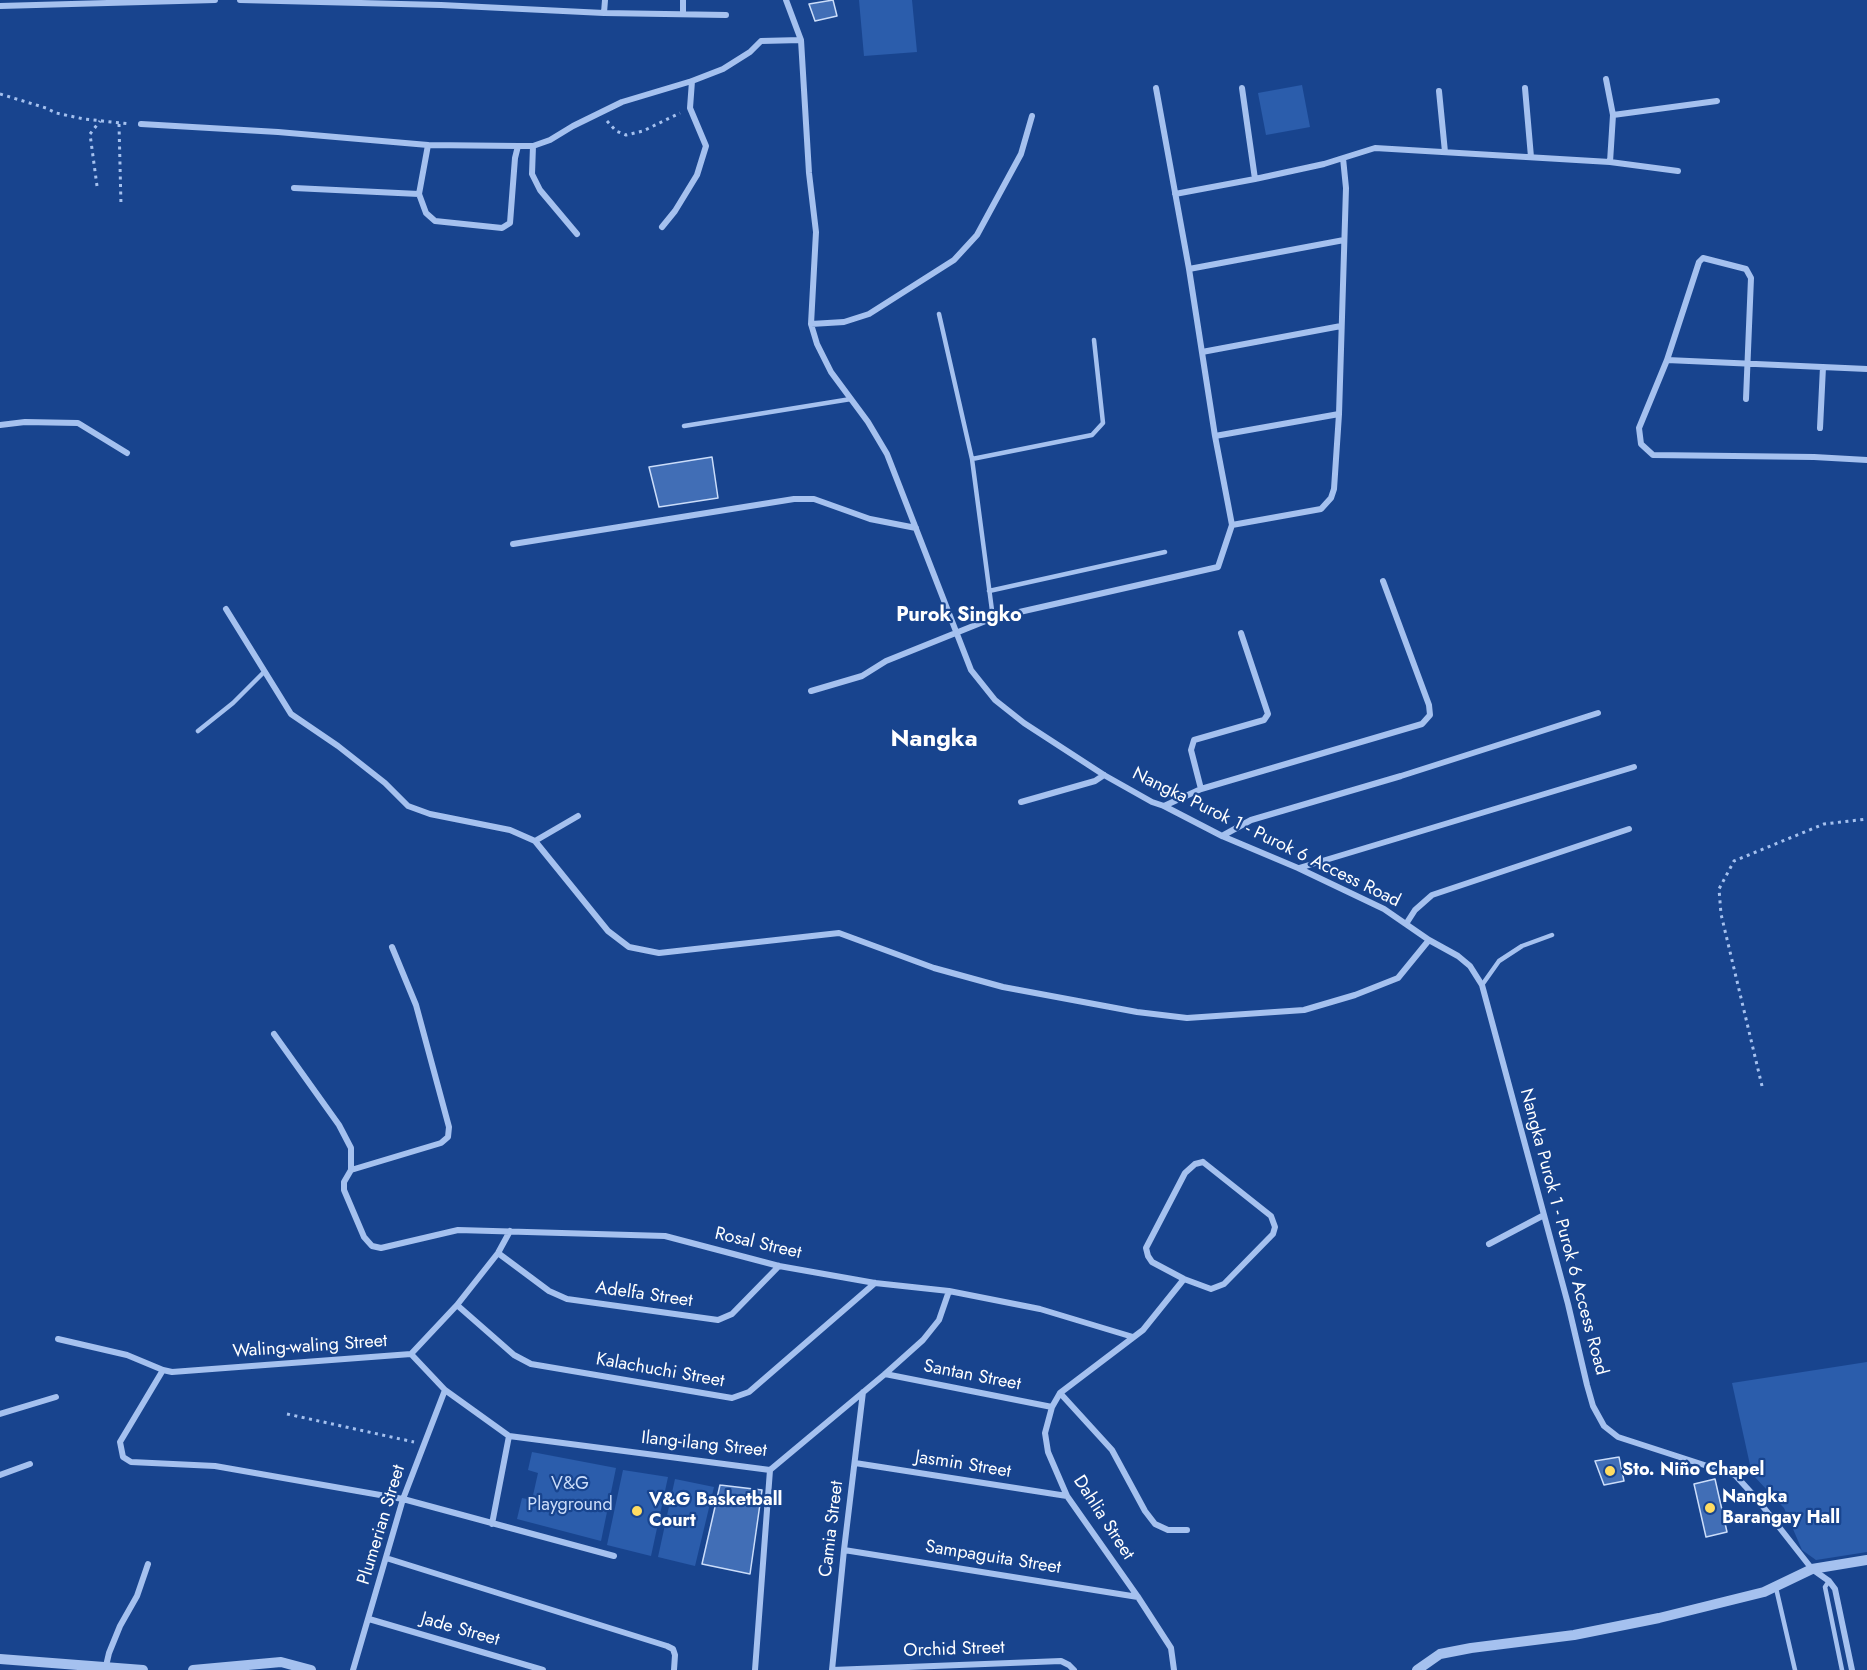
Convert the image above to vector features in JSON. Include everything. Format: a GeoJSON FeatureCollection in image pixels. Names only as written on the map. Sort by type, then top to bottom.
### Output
{"type":"FeatureCollection","features":[{"type":"Feature","properties":{"kind":"street"},"geometry":{"type":"LineString","coordinates":[[0,6],[32,3],[215,0]]}},
{"type":"Feature","properties":{"kind":"street"},"geometry":{"type":"LineString","coordinates":[[240,0],[726,15]]}},
{"type":"Feature","properties":{"kind":"street"},"geometry":{"type":"LineString","coordinates":[[604,0],[604,13]]}},
{"type":"Feature","properties":{"kind":"street"},"geometry":{"type":"LineString","coordinates":[[682,14],[683,0]]}},
{"type":"Feature","properties":{"kind":"street","name":"Nangka Purok 1 - Purok 6 Access Road"},"geometry":{"type":"LineString","coordinates":[[786,0],[801,40],[809,174],[816,232],[811,324],[817,344],[831,372],[868,422],[887,454],[971,670],[995,700],[1024,723],[1104,774],[1152,802],[1222,836],[1298,868],[1384,909],[1470,966],[1482,985],[1568,1304],[1587,1385],[1593,1406],[1604,1426],[1618,1437],[1735,1475],[1757,1499],[1812,1569],[1829,1581]]}},
{"type":"Feature","properties":{"kind":"street"},"geometry":{"type":"LineString","coordinates":[[141,124],[278,132],[428,145],[533,146],[550,140],[622,102],[723,69],[750,52],[762,41],[801,40]]}},
{"type":"Feature","properties":{"kind":"street"},"geometry":{"type":"LineString","coordinates":[[1606,79],[1613,115],[1610,162]]}},
{"type":"Feature","properties":{"kind":"street"},"geometry":{"type":"LineString","coordinates":[[662,227],[675,211],[697,175],[706,146],[690,108],[692,81]]}},
{"type":"Feature","properties":{"kind":"street"},"geometry":{"type":"LineString","coordinates":[[811,691],[862,676],[886,661],[993,618],[1218,567],[1232,525],[1156,88]]}},
{"type":"Feature","properties":{"kind":"street"},"geometry":{"type":"LineString","coordinates":[[1242,88],[1255,179]]}},
{"type":"Feature","properties":{"kind":"street"},"geometry":{"type":"LineString","coordinates":[[1525,88],[1532,157]]}},
{"type":"Feature","properties":{"kind":"street"},"geometry":{"type":"LineString","coordinates":[[1438,91],[1445,152]]}},
{"type":"Feature","properties":{"kind":"street"},"geometry":{"type":"LineString","coordinates":[[1613,115],[1716,101]]}},
{"type":"Feature","properties":{"kind":"street"},"geometry":{"type":"LineString","coordinates":[[811,324],[844,322],[869,314],[954,260],[977,235],[1021,154],[1032,116]]}},
{"type":"Feature","properties":{"kind":"street"},"geometry":{"type":"LineString","coordinates":[[428,145],[419,194],[426,213],[435,221],[502,228],[510,223],[518,146]]}},
{"type":"Feature","properties":{"kind":"street"},"geometry":{"type":"LineString","coordinates":[[533,146],[532,174],[540,190],[577,234]]}},
{"type":"Feature","properties":{"kind":"street"},"geometry":{"type":"LineString","coordinates":[[1175,194],[1324,164],[1375,148],[1610,162],[1678,171]]}},
{"type":"Feature","properties":{"kind":"street"},"geometry":{"type":"LineString","coordinates":[[1232,525],[1321,509],[1328,504],[1334,489],[1339,414],[1346,188],[1343,158]]}},
{"type":"Feature","properties":{"kind":"street"},"geometry":{"type":"LineString","coordinates":[[294,188],[419,194]]}},
{"type":"Feature","properties":{"kind":"street"},"geometry":{"type":"LineString","coordinates":[[1189,269],[1344,240]]}},
{"type":"Feature","properties":{"kind":"street"},"geometry":{"type":"LineString","coordinates":[[1746,399],[1751,279],[1749,273],[1740,267],[1706,257],[1699,262],[1667,360],[1639,428],[1641,444],[1653,455],[1867,460]]}},
{"type":"Feature","properties":{"kind":"street"},"geometry":{"type":"LineString","coordinates":[[1202,352],[1341,326]]}},
{"type":"Feature","properties":{"kind":"street"},"geometry":{"type":"LineString","coordinates":[[1667,360],[1867,369]]}},
{"type":"Feature","properties":{"kind":"street"},"geometry":{"type":"LineString","coordinates":[[1820,428],[1823,367]]}},
{"type":"Feature","properties":{"kind":"street"},"geometry":{"type":"LineString","coordinates":[[1215,436],[1339,414]]}},
{"type":"Feature","properties":{"kind":"street"},"geometry":{"type":"LineString","coordinates":[[0,424],[78,423],[127,453]]}},
{"type":"Feature","properties":{"kind":"street"},"geometry":{"type":"LineString","coordinates":[[513,544],[794,499],[814,499],[870,519],[916,528]]}},
{"type":"Feature","properties":{"kind":"street"},"geometry":{"type":"LineString","coordinates":[[1164,806],[1201,789],[1422,724],[1430,715],[1429,705],[1383,581]]}},
{"type":"Feature","properties":{"kind":"street"},"geometry":{"type":"LineString","coordinates":[[226,609],[291,714],[338,746],[385,783],[408,806],[430,814],[510,830],[535,841],[608,931],[629,947],[659,953],[839,933],[934,968],[1003,987],[1137,1012],[1187,1018],[1304,1010],[1355,995],[1398,978],[1429,940]]}},
{"type":"Feature","properties":{"kind":"street"},"geometry":{"type":"LineString","coordinates":[[1201,789],[1191,750],[1194,740],[1264,720],[1268,714],[1241,633]]}},
{"type":"Feature","properties":{"kind":"street"},"geometry":{"type":"LineString","coordinates":[[1222,836],[1251,820],[1401,776],[1598,713]]}},
{"type":"Feature","properties":{"kind":"street"},"geometry":{"type":"LineString","coordinates":[[1298,868],[1634,767]]}},
{"type":"Feature","properties":{"kind":"street"},"geometry":{"type":"LineString","coordinates":[[1021,802],[1095,781],[1104,774]]}},
{"type":"Feature","properties":{"kind":"street"},"geometry":{"type":"LineString","coordinates":[[535,841],[578,816]]}},
{"type":"Feature","properties":{"kind":"street"},"geometry":{"type":"LineString","coordinates":[[1406,924],[1415,910],[1432,895],[1629,829]]}},
{"type":"Feature","properties":{"kind":"street"},"geometry":{"type":"LineString","coordinates":[[274,1034],[339,1125],[351,1148],[351,1170],[441,1143],[448,1137],[449,1127],[416,1005],[392,947]]}},
{"type":"Feature","properties":{"kind":"street"},"geometry":{"type":"LineString","coordinates":[[1203,1162],[1271,1216],[1275,1227],[1273,1234],[1218,1287],[1212,1289],[1184,1279],[1152,1262],[1146,1248],[1185,1173],[1195,1164],[1203,1162]]}},
{"type":"Feature","properties":{"kind":"street","name":"Rosal Street"},"geometry":{"type":"LineString","coordinates":[[351,1170],[344,1182],[344,1190],[364,1237],[372,1246],[381,1248],[458,1230],[665,1236],[779,1266],[874,1283],[949,1292],[1040,1309],[1133,1337]]}},
{"type":"Feature","properties":{"kind":"street"},"geometry":{"type":"LineString","coordinates":[[1489,1244],[1544,1215]]}},
{"type":"Feature","properties":{"kind":"street","name":"Waling-waling Street"},"geometry":{"type":"LineString","coordinates":[[58,1339],[127,1354],[172,1372],[411,1354],[457,1305],[498,1253],[510,1231]]}},
{"type":"Feature","properties":{"kind":"street","name":"Adelfa Street"},"geometry":{"type":"LineString","coordinates":[[498,1253],[549,1291],[567,1299],[718,1320],[732,1314],[779,1266]]}},
{"type":"Feature","properties":{"kind":"street","name":"Dahlia Street"},"geometry":{"type":"LineString","coordinates":[[1174,1670],[1171,1648],[1067,1496],[1048,1452],[1045,1433],[1052,1407],[1060,1393],[1143,1330],[1184,1279]]}},
{"type":"Feature","properties":{"kind":"street","name":"Kalachuchi Street"},"geometry":{"type":"LineString","coordinates":[[457,1305],[514,1355],[531,1364],[732,1398],[749,1392],[874,1283]]}},
{"type":"Feature","properties":{"kind":"street","name":"Ilang-ilang Street"},"geometry":{"type":"LineString","coordinates":[[411,1354],[445,1390],[509,1436],[770,1470],[922,1340],[939,1320],[949,1292]]}},
{"type":"Feature","properties":{"kind":"street"},"geometry":{"type":"LineString","coordinates":[[163,1370],[120,1442],[123,1457],[131,1462],[215,1466],[403,1499],[615,1556]]}},
{"type":"Feature","properties":{"kind":"street","name":"Santan Street"},"geometry":{"type":"LineString","coordinates":[[885,1374],[1052,1407]]}},
{"type":"Feature","properties":{"kind":"street","name":"Plumerian Street"},"geometry":{"type":"LineString","coordinates":[[353,1670],[403,1499],[445,1390]]}},
{"type":"Feature","properties":{"kind":"street","name":"Camia Street"},"geometry":{"type":"LineString","coordinates":[[832,1670],[863,1392]]}},
{"type":"Feature","properties":{"kind":"street"},"geometry":{"type":"LineString","coordinates":[[1060,1393],[1112,1450],[1145,1511],[1155,1524],[1168,1530],[1187,1530]]}},
{"type":"Feature","properties":{"kind":"street"},"geometry":{"type":"LineString","coordinates":[[0,1414],[56,1397]]}},
{"type":"Feature","properties":{"kind":"street"},"geometry":{"type":"LineString","coordinates":[[492,1524],[509,1436]]}},
{"type":"Feature","properties":{"kind":"street","name":"Jasmin Street"},"geometry":{"type":"LineString","coordinates":[[855,1463],[1067,1496]]}},
{"type":"Feature","properties":{"kind":"street"},"geometry":{"type":"LineString","coordinates":[[0,1475],[30,1464]]}},
{"type":"Feature","properties":{"kind":"street"},"geometry":{"type":"LineString","coordinates":[[755,1670],[770,1470]]}},
{"type":"Feature","properties":{"kind":"street","name":"Sampaguita Street"},"geometry":{"type":"LineString","coordinates":[[844,1550],[1138,1597]]}},
{"type":"Feature","properties":{"kind":"street"},"geometry":{"type":"LineString","coordinates":[[386,1558],[667,1646],[673,1649],[675,1655],[674,1670]]}},
{"type":"Feature","properties":{"kind":"street"},"geometry":{"type":"LineString","coordinates":[[1418,1670],[1440,1654],[1574,1635],[1659,1618],[1776,1588],[1812,1569],[1867,1560]]}},
{"type":"Feature","properties":{"kind":"street"},"geometry":{"type":"LineString","coordinates":[[106,1666],[116,1635],[137,1596],[148,1564]]}},
{"type":"Feature","properties":{"kind":"street"},"geometry":{"type":"LineString","coordinates":[[1829,1581],[1838,1599],[1852,1670]]}},
{"type":"Feature","properties":{"kind":"street","name":"Jade Street"},"geometry":{"type":"LineString","coordinates":[[369,1619],[543,1670]]}},
{"type":"Feature","properties":{"kind":"street"},"geometry":{"type":"LineString","coordinates":[[0,1659],[143,1670]]}},
{"type":"Feature","properties":{"kind":"street","name":"Orchid Street"},"geometry":{"type":"LineString","coordinates":[[832,1670],[1061,1661],[1070,1665],[1074,1670]]}},
{"type":"Feature","properties":{"kind":"street"},"geometry":{"type":"LineString","coordinates":[[193,1670],[281,1662],[311,1670]]}},
{"type":"Feature","properties":{"kind":"lane"},"geometry":{"type":"LineString","coordinates":[[939,314],[972,459],[993,618]]}},
{"type":"Feature","properties":{"kind":"lane"},"geometry":{"type":"LineString","coordinates":[[972,459],[1092,435],[1104,423],[1094,340]]}},
{"type":"Feature","properties":{"kind":"lane"},"geometry":{"type":"LineString","coordinates":[[684,426],[850,399]]}},
{"type":"Feature","properties":{"kind":"lane"},"geometry":{"type":"LineString","coordinates":[[989,591],[1165,552]]}},
{"type":"Feature","properties":{"kind":"lane"},"geometry":{"type":"LineString","coordinates":[[198,731],[233,703],[264,672]]}},
{"type":"Feature","properties":{"kind":"lane"},"geometry":{"type":"LineString","coordinates":[[1482,985],[1499,961],[1522,946],[1552,935]]}},
{"type":"Feature","properties":{"kind":"lane"},"geometry":{"type":"LineString","coordinates":[[1829,1581],[1825,1587],[1842,1670]]}},
{"type":"Feature","properties":{"kind":"lane"},"geometry":{"type":"LineString","coordinates":[[1776,1588],[1795,1670]]}},
{"type":"Feature","properties":{"kind":"path"},"geometry":{"type":"LineString","coordinates":[[0,94],[56,113],[119,124],[141,124]]}},
{"type":"Feature","properties":{"kind":"path"},"geometry":{"type":"LineString","coordinates":[[599,113],[616,131],[626,135],[643,131],[690,108]]}},
{"type":"Feature","properties":{"kind":"path"},"geometry":{"type":"LineString","coordinates":[[98,186],[90,134],[100,120]]}},
{"type":"Feature","properties":{"kind":"path"},"geometry":{"type":"LineString","coordinates":[[119,124],[121,205]]}},
{"type":"Feature","properties":{"kind":"path"},"geometry":{"type":"LineString","coordinates":[[1762,1086],[1721,914],[1719,889],[1734,861],[1824,824],[1867,819]]}},
{"type":"Feature","properties":{"kind":"path"},"geometry":{"type":"LineString","coordinates":[[287,1414],[425,1444]]}},
{"type":"Feature","properties":{"kind":"green space"},"geometry":{"type":"Polygon","coordinates":[[[859,0],[912,0],[917,52],[864,56],[859,0]]]}},
{"type":"Feature","properties":{"kind":"green space"},"geometry":{"type":"Polygon","coordinates":[[[1302,85],[1310,127],[1266,135],[1258,93],[1302,85]]]}},
{"type":"Feature","properties":{"kind":"green space"},"geometry":{"type":"Polygon","coordinates":[[[1867,1362],[1867,1552],[1816,1560],[1802,1550],[1784,1508],[1752,1474],[1732,1383],[1867,1362]]]}},
{"type":"Feature","properties":{"kind":"green space","name":"V&G Playground"},"geometry":{"type":"Polygon","coordinates":[[[532,1452],[616,1468],[601,1541],[517,1519],[522,1498],[532,1500],[538,1473],[528,1470],[532,1452]]]}},
{"type":"Feature","properties":{"kind":"green space","name":"V&G Basketball Court"},"geometry":{"type":"Polygon","coordinates":[[[623,1470],[668,1477],[651,1556],[607,1545],[623,1470]]]}},
{"type":"Feature","properties":{"kind":"green space"},"geometry":{"type":"Polygon","coordinates":[[[675,1479],[714,1487],[695,1566],[658,1557],[675,1479]]]}},
{"type":"Feature","properties":{"kind":"building"},"geometry":{"type":"Polygon","coordinates":[[[833,0],[837,16],[815,21],[809,4],[833,0]]]}},
{"type":"Feature","properties":{"kind":"building"},"geometry":{"type":"Polygon","coordinates":[[[712,457],[718,498],[659,507],[649,467],[712,457]]]}},
{"type":"Feature","properties":{"kind":"building","name":"Sto. Niño Chapel"},"geometry":{"type":"Polygon","coordinates":[[[1619,1457],[1624,1481],[1604,1485],[1595,1461],[1619,1457]]]}},
{"type":"Feature","properties":{"kind":"building","name":"Nangka Barangay Hall"},"geometry":{"type":"Polygon","coordinates":[[[1715,1479],[1727,1532],[1706,1537],[1694,1484],[1715,1479]]]}},
{"type":"Feature","properties":{"kind":"building"},"geometry":{"type":"Polygon","coordinates":[[[720,1485],[762,1490],[750,1574],[702,1564],[720,1485]]]}},
{"type":"Feature","properties":{"kind":"place","name":"Sto. Niño Chapel"},"geometry":{"type":"Point","coordinates":[1610,1471]}},
{"type":"Feature","properties":{"kind":"place","name":"Nangka Barangay Hall"},"geometry":{"type":"Point","coordinates":[1710,1508]}},
{"type":"Feature","properties":{"kind":"place","name":"V&G Basketball Court"},"geometry":{"type":"Point","coordinates":[637,1511]}},
{"type":"Feature","properties":{"kind":"district","name":"Purok Singko"},"geometry":{"type":"Point","coordinates":[959,616]}},
{"type":"Feature","properties":{"kind":"district","name":"Nangka"},"geometry":{"type":"Point","coordinates":[934,740]}}]}
